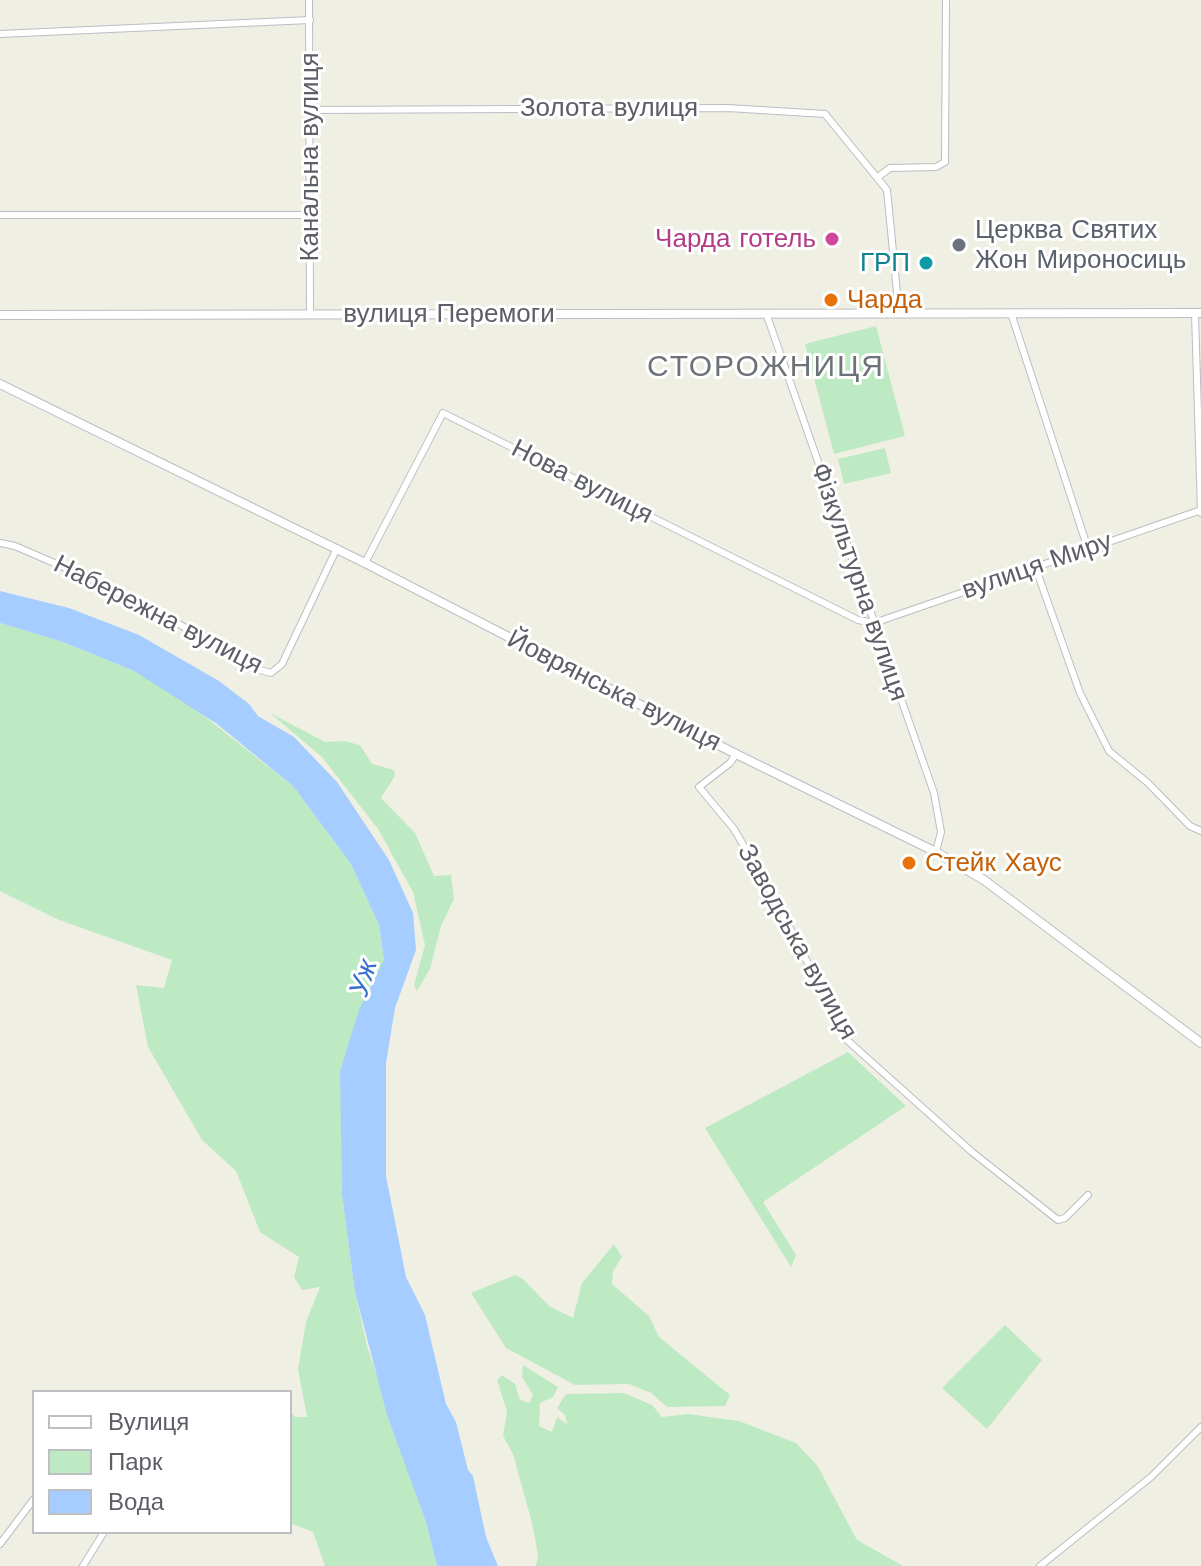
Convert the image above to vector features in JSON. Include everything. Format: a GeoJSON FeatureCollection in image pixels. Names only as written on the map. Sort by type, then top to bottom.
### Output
{"type":"FeatureCollection","features":[{"type":"Feature","properties":{"kind":"street","name":"Канальна вулиця"},"geometry":{"type":"LineString","coordinates":[[309,0],[310,314]]}},
{"type":"Feature","properties":{"kind":"street"},"geometry":{"type":"LineString","coordinates":[[899,313],[891,206],[887,190],[878,177],[890,168],[936,167],[945,162],[946,0]]}},
{"type":"Feature","properties":{"kind":"street"},"geometry":{"type":"LineString","coordinates":[[0,34],[310,20]]}},
{"type":"Feature","properties":{"kind":"street","name":"Золота вулиця"},"geometry":{"type":"LineString","coordinates":[[311,110],[728,108],[825,114],[878,177]]}},
{"type":"Feature","properties":{"kind":"street"},"geometry":{"type":"LineString","coordinates":[[0,215],[312,215]]}},
{"type":"Feature","properties":{"kind":"street","name":"Фізкультурна вулиця"},"geometry":{"type":"LineString","coordinates":[[766,313],[934,793],[941,832],[936,852]]}},
{"type":"Feature","properties":{"kind":"street"},"geometry":{"type":"LineString","coordinates":[[1011,313],[1088,549]]}},
{"type":"Feature","properties":{"kind":"street"},"geometry":{"type":"LineString","coordinates":[[1198,313],[1201,512]]}},
{"type":"Feature","properties":{"kind":"street","name":"вулиця Перемоги"},"geometry":{"type":"LineString","coordinates":[[0,315],[1198,313]]}},
{"type":"Feature","properties":{"kind":"street","name":"Йоврянська вулиця"},"geometry":{"type":"LineString","coordinates":[[0,384],[337,548],[736,754],[936,852],[984,880],[1201,1043]]}},
{"type":"Feature","properties":{"kind":"street","name":"Нова вулиця"},"geometry":{"type":"LineString","coordinates":[[365,563],[443,413],[858,620],[874,623]]}},
{"type":"Feature","properties":{"kind":"street","name":"вулиця Миру"},"geometry":{"type":"LineString","coordinates":[[874,623],[1201,512]]}},
{"type":"Feature","properties":{"kind":"street","name":"Набережна вулиця"},"geometry":{"type":"LineString","coordinates":[[0,543],[15,546],[98,582],[179,624],[248,667],[271,673],[282,664],[337,548]]}},
{"type":"Feature","properties":{"kind":"street"},"geometry":{"type":"LineString","coordinates":[[1035,566],[1080,693],[1109,751],[1148,783],[1190,826],[1201,831]]}},
{"type":"Feature","properties":{"kind":"street","name":"Заводська вулиця"},"geometry":{"type":"LineString","coordinates":[[736,754],[730,763],[699,787],[734,829],[778,905],[848,1041],[972,1152],[1058,1220],[1088,1195]]}},
{"type":"Feature","properties":{"kind":"street"},"geometry":{"type":"LineString","coordinates":[[1040,1566],[1151,1477],[1201,1427]]}},
{"type":"Feature","properties":{"kind":"street"},"geometry":{"type":"LineString","coordinates":[[0,1544],[32,1502]]}},
{"type":"Feature","properties":{"kind":"street"},"geometry":{"type":"LineString","coordinates":[[83,1566],[103,1534]]}},
{"type":"Feature","properties":{"kind":"green space"},"geometry":{"type":"Polygon","coordinates":[[[876,326],[905,436],[834,454],[805,344],[876,326]]]}},
{"type":"Feature","properties":{"kind":"green space"},"geometry":{"type":"Polygon","coordinates":[[[885,448],[891,473],[844,484],[838,459],[885,448]]]}},
{"type":"Feature","properties":{"kind":"green space"},"geometry":{"type":"Polygon","coordinates":[[[0,623],[63,642],[134,671],[180,697],[293,786],[351,864],[379,925],[384,960],[381,973],[369,987],[341,1116],[342,1195],[355,1292],[367,1346],[426,1522],[437,1566],[325,1566],[313,1532],[292,1524],[292,1413],[295,1417],[307,1417],[298,1369],[306,1322],[320,1287],[302,1290],[294,1277],[299,1257],[260,1232],[236,1171],[202,1140],[148,1047],[136,985],[164,988],[172,960],[59,920],[0,891],[0,623]]]}},
{"type":"Feature","properties":{"kind":"green space"},"geometry":{"type":"Polygon","coordinates":[[[270,713],[325,742],[344,741],[360,745],[372,764],[394,770],[395,776],[381,798],[415,833],[434,876],[451,875],[454,899],[441,926],[430,969],[417,991],[414,985],[425,945],[413,892],[378,829],[322,757],[270,713]]]}},
{"type":"Feature","properties":{"kind":"green space"},"geometry":{"type":"Polygon","coordinates":[[[848,1052],[906,1106],[763,1202],[796,1255],[791,1267],[705,1128],[848,1052]]]}},
{"type":"Feature","properties":{"kind":"green space"},"geometry":{"type":"Polygon","coordinates":[[[614,1244],[622,1257],[613,1271],[612,1284],[649,1316],[659,1337],[730,1395],[725,1406],[667,1407],[651,1393],[629,1384],[575,1385],[506,1348],[471,1293],[515,1275],[523,1279],[549,1306],[573,1318],[582,1283],[614,1244]]]}},
{"type":"Feature","properties":{"kind":"green space"},"geometry":{"type":"Polygon","coordinates":[[[1005,1325],[1042,1360],[987,1429],[942,1388],[1005,1325]]]}},
{"type":"Feature","properties":{"kind":"green space"},"geometry":{"type":"Polygon","coordinates":[[[523,1365],[558,1387],[553,1397],[540,1403],[539,1426],[552,1432],[557,1417],[567,1424],[565,1415],[557,1408],[566,1394],[624,1393],[652,1405],[662,1417],[688,1414],[739,1421],[796,1443],[817,1465],[857,1540],[903,1566],[536,1566],[538,1555],[532,1523],[513,1454],[503,1436],[507,1411],[497,1380],[502,1375],[515,1384],[520,1400],[529,1403],[533,1395],[522,1377],[523,1365]]]}},
{"type":"Feature","properties":{"kind":"water"},"geometry":{"type":"Polygon","coordinates":[[[0,591],[69,608],[139,635],[219,681],[249,704],[258,716],[294,737],[337,782],[389,860],[413,913],[416,950],[395,1008],[386,1063],[386,1176],[406,1277],[425,1315],[446,1404],[456,1422],[468,1470],[473,1476],[486,1537],[498,1566],[437,1566],[426,1522],[387,1415],[355,1292],[342,1195],[340,1071],[359,1010],[384,960],[379,925],[351,864],[293,786],[217,724],[134,671],[63,642],[0,623],[0,591]]]}},
{"type":"Feature","properties":{"kind":"place","name":"Чарда готель"},"geometry":{"type":"Point","coordinates":[832,239]}},
{"type":"Feature","properties":{"kind":"place","name":"Церква Святих Жон Мироносиць"},"geometry":{"type":"Point","coordinates":[959,245]}},
{"type":"Feature","properties":{"kind":"place","name":"ГРП"},"geometry":{"type":"Point","coordinates":[926,263]}},
{"type":"Feature","properties":{"kind":"place","name":"Чарда"},"geometry":{"type":"Point","coordinates":[831,300]}},
{"type":"Feature","properties":{"kind":"place","name":"Стейк Хаус"},"geometry":{"type":"Point","coordinates":[909,863]}},
{"type":"Feature","properties":{"kind":"district","name":"СТОРОЖНИЦЯ"},"geometry":{"type":"Point","coordinates":[766,367]}},
{"type":"Feature","properties":{"kind":"water label","name":"Уж"},"geometry":{"type":"Point","coordinates":[364,978]}}]}
